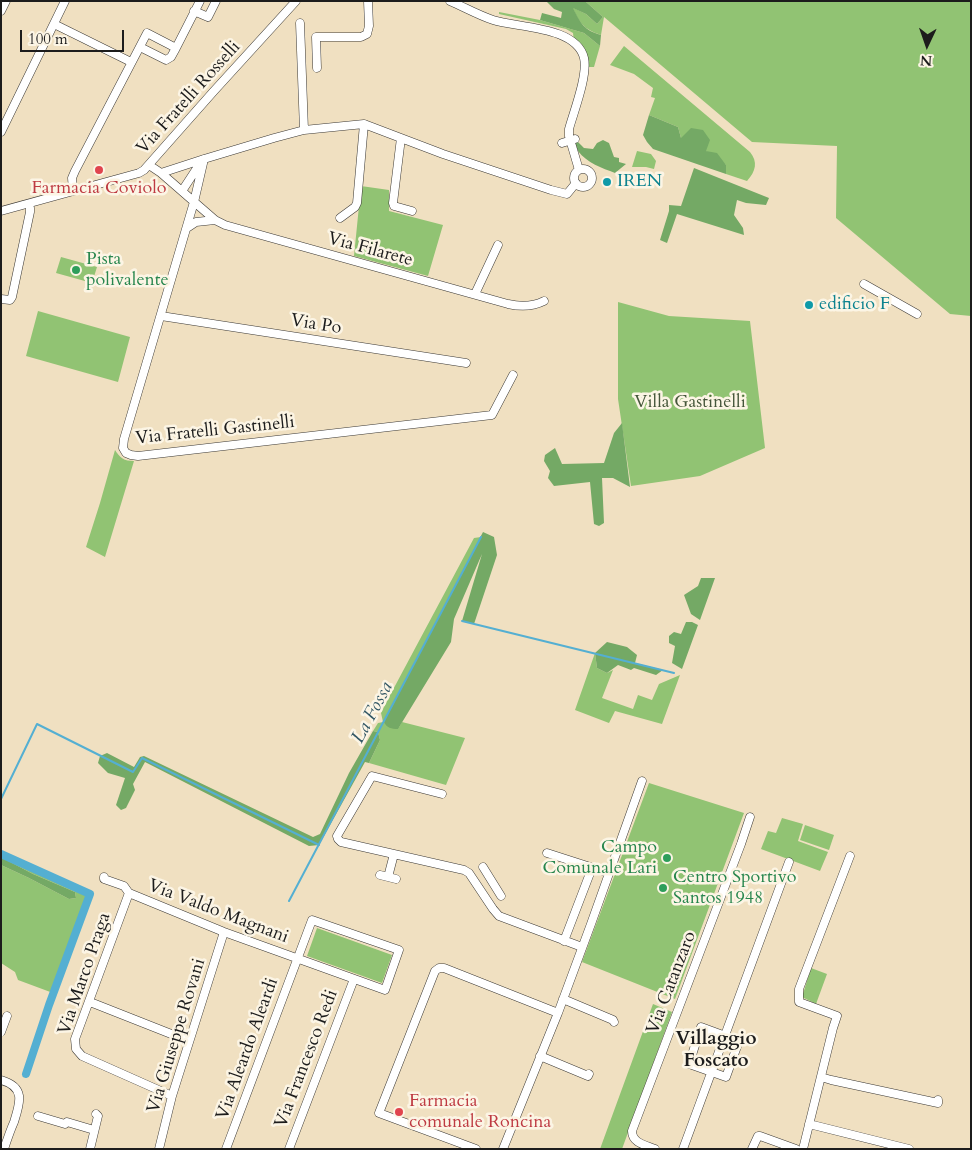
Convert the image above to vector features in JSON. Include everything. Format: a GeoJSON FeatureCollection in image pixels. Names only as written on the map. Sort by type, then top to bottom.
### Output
{"type":"FeatureCollection","features":[{"type":"Feature","properties":{"kind":"street"},"geometry":{"type":"LineString","coordinates":[[1,11],[6,1]]}},
{"type":"Feature","properties":{"kind":"street"},"geometry":{"type":"LineString","coordinates":[[1,132],[5,116],[65,1]]}},
{"type":"Feature","properties":{"kind":"street"},"geometry":{"type":"LineString","coordinates":[[140,47],[166,60],[171,57],[200,1]]}},
{"type":"Feature","properties":{"kind":"street"},"geometry":{"type":"LineString","coordinates":[[194,11],[208,17],[216,1]]}},
{"type":"Feature","properties":{"kind":"street","name":"Via Fratelli Rosselli"},"geometry":{"type":"LineString","coordinates":[[1,211],[139,173],[149,165],[213,92],[255,51],[296,1]]}},
{"type":"Feature","properties":{"kind":"street"},"geometry":{"type":"LineString","coordinates":[[317,68],[316,37],[365,36],[369,30],[368,1]]}},
{"type":"Feature","properties":{"kind":"street"},"geometry":{"type":"LineString","coordinates":[[450,1],[493,20],[562,35],[574,42],[580,49],[584,58],[585,70],[569,129],[569,141],[579,170]]}},
{"type":"Feature","properties":{"kind":"street"},"geometry":{"type":"LineString","coordinates":[[300,23],[304,130]]}},
{"type":"Feature","properties":{"kind":"street"},"geometry":{"type":"LineString","coordinates":[[54,24],[131,62]]}},
{"type":"Feature","properties":{"kind":"street"},"geometry":{"type":"LineString","coordinates":[[73,191],[72,178],[75,170],[147,33],[176,48]]}},
{"type":"Feature","properties":{"kind":"street"},"geometry":{"type":"LineString","coordinates":[[340,218],[355,207],[357,203],[364,124]]}},
{"type":"Feature","properties":{"kind":"street"},"geometry":{"type":"LineString","coordinates":[[161,173],[304,130],[364,124],[444,154],[551,190],[567,194],[576,183]]}},
{"type":"Feature","properties":{"kind":"street"},"geometry":{"type":"LineString","coordinates":[[401,138],[393,203],[394,206],[412,211]]}},
{"type":"Feature","properties":{"kind":"street"},"geometry":{"type":"LineString","coordinates":[[182,191],[204,159]]}},
{"type":"Feature","properties":{"kind":"street","name":"Via Fratelli Gastinelli"},"geometry":{"type":"LineString","coordinates":[[204,159],[194,202],[124,443],[125,452],[138,456],[492,415],[514,375]]}},
{"type":"Feature","properties":{"kind":"street"},"geometry":{"type":"LineString","coordinates":[[149,165],[194,202]]}},
{"type":"Feature","properties":{"kind":"street"},"geometry":{"type":"LineString","coordinates":[[584,169],[592,175],[590,184],[586,187],[580,187],[574,180],[579,170],[584,169]]}},
{"type":"Feature","properties":{"kind":"street","name":"Via Filarete"},"geometry":{"type":"LineString","coordinates":[[194,202],[215,220],[225,225],[518,306],[535,306],[544,301]]}},
{"type":"Feature","properties":{"kind":"street"},"geometry":{"type":"LineString","coordinates":[[1,299],[10,300],[12,297],[30,212],[29,204]]}},
{"type":"Feature","properties":{"kind":"street"},"geometry":{"type":"LineString","coordinates":[[186,228],[196,222],[215,220]]}},
{"type":"Feature","properties":{"kind":"street"},"geometry":{"type":"LineString","coordinates":[[475,294],[498,245]]}},
{"type":"Feature","properties":{"kind":"street"},"geometry":{"type":"LineString","coordinates":[[864,284],[918,314]]}},
{"type":"Feature","properties":{"kind":"street","name":"Via Po"},"geometry":{"type":"LineString","coordinates":[[161,316],[466,363]]}},
{"type":"Feature","properties":{"kind":"street"},"geometry":{"type":"LineString","coordinates":[[442,794],[372,776],[337,836],[338,839],[342,842],[464,870],[470,873],[499,916],[582,947]]}},
{"type":"Feature","properties":{"kind":"street"},"geometry":{"type":"LineString","coordinates":[[503,1149],[558,1013],[642,781]]}},
{"type":"Feature","properties":{"kind":"street","name":"Via Catanzaro"},"geometry":{"type":"LineString","coordinates":[[655,1149],[634,1139],[632,1130],[750,816]]}},
{"type":"Feature","properties":{"kind":"street"},"geometry":{"type":"LineString","coordinates":[[547,853],[609,874]]}},
{"type":"Feature","properties":{"kind":"street"},"geometry":{"type":"LineString","coordinates":[[380,876],[392,878],[394,854]]}},
{"type":"Feature","properties":{"kind":"street"},"geometry":{"type":"LineString","coordinates":[[803,1149],[837,1016],[799,1002],[799,989],[850,856]]}},
{"type":"Feature","properties":{"kind":"street"},"geometry":{"type":"LineString","coordinates":[[683,1149],[789,862]]}},
{"type":"Feature","properties":{"kind":"street"},"geometry":{"type":"LineString","coordinates":[[483,867],[501,896]]}},
{"type":"Feature","properties":{"kind":"street"},"geometry":{"type":"LineString","coordinates":[[564,941],[592,868]]}},
{"type":"Feature","properties":{"kind":"street"},"geometry":{"type":"LineString","coordinates":[[104,877],[104,879],[124,886],[129,893]]}},
{"type":"Feature","properties":{"kind":"street"},"geometry":{"type":"LineString","coordinates":[[482,891],[492,883]]}},
{"type":"Feature","properties":{"kind":"street","name":"Via Valdo Magnani"},"geometry":{"type":"LineString","coordinates":[[129,893],[224,932],[297,959]]}},
{"type":"Feature","properties":{"kind":"street","name":"Via Marco Praga"},"geometry":{"type":"LineString","coordinates":[[129,893],[75,1044],[78,1053],[82,1056],[172,1096]]}},
{"type":"Feature","properties":{"kind":"street","name":"Via Aleardo Aleardi"},"geometry":{"type":"LineString","coordinates":[[226,1149],[297,959],[312,920],[399,950],[385,990],[297,959]]}},
{"type":"Feature","properties":{"kind":"street","name":"Via Giuseppe Rovani"},"geometry":{"type":"LineString","coordinates":[[160,1149],[172,1096],[224,932]]}},
{"type":"Feature","properties":{"kind":"street"},"geometry":{"type":"LineString","coordinates":[[476,1149],[379,1113],[435,970],[444,968],[558,1013]]}},
{"type":"Feature","properties":{"kind":"street","name":"Via Francesco Redi"},"geometry":{"type":"LineString","coordinates":[[289,1149],[354,979]]}},
{"type":"Feature","properties":{"kind":"street"},"geometry":{"type":"LineString","coordinates":[[563,999],[614,1022]]}},
{"type":"Feature","properties":{"kind":"street"},"geometry":{"type":"LineString","coordinates":[[90,1002],[189,1041]]}},
{"type":"Feature","properties":{"kind":"street"},"geometry":{"type":"LineString","coordinates":[[1,1032],[7,1016]]}},
{"type":"Feature","properties":{"kind":"street"},"geometry":{"type":"LineString","coordinates":[[701,1027],[739,1041],[726,1077],[712,1072],[689,1064],[701,1027]]}},
{"type":"Feature","properties":{"kind":"street"},"geometry":{"type":"LineString","coordinates":[[540,1056],[588,1076],[589,1074]]}},
{"type":"Feature","properties":{"kind":"street"},"geometry":{"type":"LineString","coordinates":[[821,1077],[938,1103],[938,1100]]}},
{"type":"Feature","properties":{"kind":"street"},"geometry":{"type":"LineString","coordinates":[[1,1080],[10,1083],[17,1090],[20,1098],[4,1149]]}},
{"type":"Feature","properties":{"kind":"street"},"geometry":{"type":"LineString","coordinates":[[90,1149],[98,1116],[96,1114]]}},
{"type":"Feature","properties":{"kind":"street"},"geometry":{"type":"LineString","coordinates":[[38,1116],[94,1130]]}},
{"type":"Feature","properties":{"kind":"street"},"geometry":{"type":"LineString","coordinates":[[809,1124],[909,1149]]}},
{"type":"Feature","properties":{"kind":"street"},"geometry":{"type":"LineString","coordinates":[[752,1149],[758,1136],[791,1148]]}},
{"type":"Feature","properties":{"kind":"green space"},"geometry":{"type":"Polygon","coordinates":[[[546,1],[585,1],[603,17],[597,24],[586,14],[573,8],[584,26],[601,35],[600,46],[584,33],[540,20],[542,13],[561,18],[562,12],[554,9],[546,1]]]}},
{"type":"Feature","properties":{"kind":"green space"},"geometry":{"type":"Polygon","coordinates":[[[585,1],[971,1],[971,316],[950,314],[836,218],[837,146],[752,142],[604,17],[601,35],[586,28],[572,7],[586,14],[597,24],[603,17],[585,1]]]}},
{"type":"Feature","properties":{"kind":"green space"},"geometry":{"type":"Polygon","coordinates":[[[499,12],[540,20],[584,33],[600,46],[594,67],[585,67],[574,42],[573,33],[566,29],[499,14],[499,12]]]}},
{"type":"Feature","properties":{"kind":"green space"},"geometry":{"type":"Polygon","coordinates":[[[624,46],[750,152],[755,166],[747,181],[726,174],[726,165],[706,151],[681,138],[678,127],[649,115],[655,98],[651,97],[653,88],[634,74],[610,65],[624,46]]]}},
{"type":"Feature","properties":{"kind":"green space"},"geometry":{"type":"Polygon","coordinates":[[[649,115],[678,127],[681,138],[691,128],[703,130],[710,140],[706,151],[717,153],[726,165],[726,174],[653,149],[643,135],[649,115]]]}},
{"type":"Feature","properties":{"kind":"green space"},"geometry":{"type":"Polygon","coordinates":[[[575,139],[584,148],[593,149],[597,143],[603,140],[609,143],[614,157],[619,158],[619,162],[626,164],[615,173],[595,165],[578,151],[575,139]]]}},
{"type":"Feature","properties":{"kind":"green space"},"geometry":{"type":"Polygon","coordinates":[[[637,151],[651,154],[656,161],[654,169],[632,167],[637,151]]]}},
{"type":"Feature","properties":{"kind":"green space"},"geometry":{"type":"Polygon","coordinates":[[[694,168],[769,198],[766,205],[737,200],[734,215],[743,228],[744,235],[677,214],[667,243],[660,240],[669,205],[681,206],[694,168]]]}},
{"type":"Feature","properties":{"kind":"green space"},"geometry":{"type":"Polygon","coordinates":[[[361,186],[389,190],[389,211],[443,225],[428,276],[354,256],[361,186]]]}},
{"type":"Feature","properties":{"kind":"green space","name":"Pista polivalente"},"geometry":{"type":"Polygon","coordinates":[[[61,257],[97,267],[92,283],[56,273],[61,257]]]}},
{"type":"Feature","properties":{"kind":"green space","name":"Villa Gastinelli"},"geometry":{"type":"Polygon","coordinates":[[[618,302],[669,316],[750,321],[765,448],[700,476],[631,486],[618,399],[618,302]]]}},
{"type":"Feature","properties":{"kind":"green space"},"geometry":{"type":"Polygon","coordinates":[[[38,311],[130,337],[118,382],[26,356],[38,311]]]}},
{"type":"Feature","properties":{"kind":"green space"},"geometry":{"type":"Polygon","coordinates":[[[622,423],[630,487],[613,478],[602,478],[604,523],[599,526],[594,524],[590,482],[554,486],[548,478],[550,471],[544,461],[545,455],[555,448],[562,464],[604,463],[614,433],[622,423]]]}},
{"type":"Feature","properties":{"kind":"green space"},"geometry":{"type":"Polygon","coordinates":[[[115,450],[123,458],[134,461],[105,557],[86,547],[115,450]]]}},
{"type":"Feature","properties":{"kind":"green space"},"geometry":{"type":"Polygon","coordinates":[[[483,532],[494,537],[497,555],[474,624],[462,621],[482,554],[454,619],[451,642],[398,729],[390,728],[384,722],[483,532]]]}},
{"type":"Feature","properties":{"kind":"green space"},"geometry":{"type":"Polygon","coordinates":[[[481,537],[398,729],[402,722],[465,738],[446,785],[369,763],[380,740],[378,732],[373,731],[378,723],[383,722],[381,713],[474,538],[481,537]]]}},
{"type":"Feature","properties":{"kind":"green space"},"geometry":{"type":"Polygon","coordinates":[[[701,578],[715,578],[700,620],[691,614],[684,595],[698,586],[701,578]]]}},
{"type":"Feature","properties":{"kind":"green space"},"geometry":{"type":"Polygon","coordinates":[[[686,622],[698,625],[682,669],[672,663],[675,646],[669,643],[669,636],[674,632],[681,634],[686,622]]]}},
{"type":"Feature","properties":{"kind":"green space"},"geometry":{"type":"Polygon","coordinates":[[[607,642],[627,647],[637,655],[635,663],[663,670],[656,675],[634,668],[631,670],[618,665],[607,673],[597,668],[595,653],[607,642]]]}},
{"type":"Feature","properties":{"kind":"green space"},"geometry":{"type":"Polygon","coordinates":[[[595,653],[597,668],[607,673],[613,670],[602,698],[633,709],[638,695],[652,700],[659,684],[680,675],[662,724],[615,711],[609,723],[575,710],[595,653]]]}},
{"type":"Feature","properties":{"kind":"green space"},"geometry":{"type":"Polygon","coordinates":[[[373,731],[378,732],[380,740],[369,763],[365,762],[319,845],[309,846],[145,762],[133,784],[135,790],[126,808],[121,810],[116,805],[125,778],[108,773],[98,763],[100,756],[107,753],[134,767],[140,757],[144,756],[313,837],[320,834],[349,773],[373,731]]]}},
{"type":"Feature","properties":{"kind":"green space","name":"Centro Sportivo Santos 1948"},"geometry":{"type":"Polygon","coordinates":[[[649,783],[744,813],[675,999],[582,962],[649,783]]]}},
{"type":"Feature","properties":{"kind":"green space"},"geometry":{"type":"Polygon","coordinates":[[[782,818],[803,824],[798,841],[828,852],[820,871],[761,849],[768,831],[776,833],[782,818]]]}},
{"type":"Feature","properties":{"kind":"green space"},"geometry":{"type":"Polygon","coordinates":[[[805,825],[834,835],[829,850],[800,840],[805,825]]]}},
{"type":"Feature","properties":{"kind":"green space"},"geometry":{"type":"Polygon","coordinates":[[[1,854],[90,894],[53,993],[18,980],[15,972],[1,963],[1,865],[69,899],[76,898],[75,892],[33,874],[1,857],[1,854]]]}},
{"type":"Feature","properties":{"kind":"green space"},"geometry":{"type":"Polygon","coordinates":[[[1,857],[33,874],[75,892],[76,898],[69,899],[1,865],[1,857]]]}},
{"type":"Feature","properties":{"kind":"green space"},"geometry":{"type":"Polygon","coordinates":[[[317,928],[392,955],[382,983],[307,956],[317,928]]]}},
{"type":"Feature","properties":{"kind":"green space"},"geometry":{"type":"Polygon","coordinates":[[[811,968],[827,974],[816,1004],[802,997],[811,968]]]}},
{"type":"Feature","properties":{"kind":"green space"},"geometry":{"type":"Polygon","coordinates":[[[653,1004],[672,1012],[622,1149],[600,1149],[653,1004]]]}},
{"type":"Feature","properties":{"kind":"waterway","name":"La Fossa"},"geometry":{"type":"LineString","coordinates":[[289,901],[481,537]]}},
{"type":"Feature","properties":{"kind":"waterway"},"geometry":{"type":"LineString","coordinates":[[462,621],[674,673]]}},
{"type":"Feature","properties":{"kind":"waterway"},"geometry":{"type":"LineString","coordinates":[[1,799],[37,724],[133,772],[142,758],[319,845]]}},
{"type":"Feature","properties":{"kind":"waterway"},"geometry":{"type":"LineString","coordinates":[[1,854],[90,894],[26,1074]]}},
{"type":"Feature","properties":{"kind":"place","name":"Farmacia Coviolo"},"geometry":{"type":"Point","coordinates":[99,170]}},
{"type":"Feature","properties":{"kind":"place","name":"IREN"},"geometry":{"type":"Point","coordinates":[607,182]}},
{"type":"Feature","properties":{"kind":"place","name":"Pista polivalente"},"geometry":{"type":"Point","coordinates":[76,270]}},
{"type":"Feature","properties":{"kind":"place","name":"edificio F"},"geometry":{"type":"Point","coordinates":[809,305]}},
{"type":"Feature","properties":{"kind":"place","name":"Campo Comunale Lari"},"geometry":{"type":"Point","coordinates":[667,858]}},
{"type":"Feature","properties":{"kind":"place","name":"Centro Sportivo Santos 1948"},"geometry":{"type":"Point","coordinates":[663,888]}},
{"type":"Feature","properties":{"kind":"place","name":"Farmacia comunale Roncina"},"geometry":{"type":"Point","coordinates":[399,1112]}},
{"type":"Feature","properties":{"kind":"district","name":"Villaggio Foscato"},"geometry":{"type":"Point","coordinates":[716,1051]}}]}
